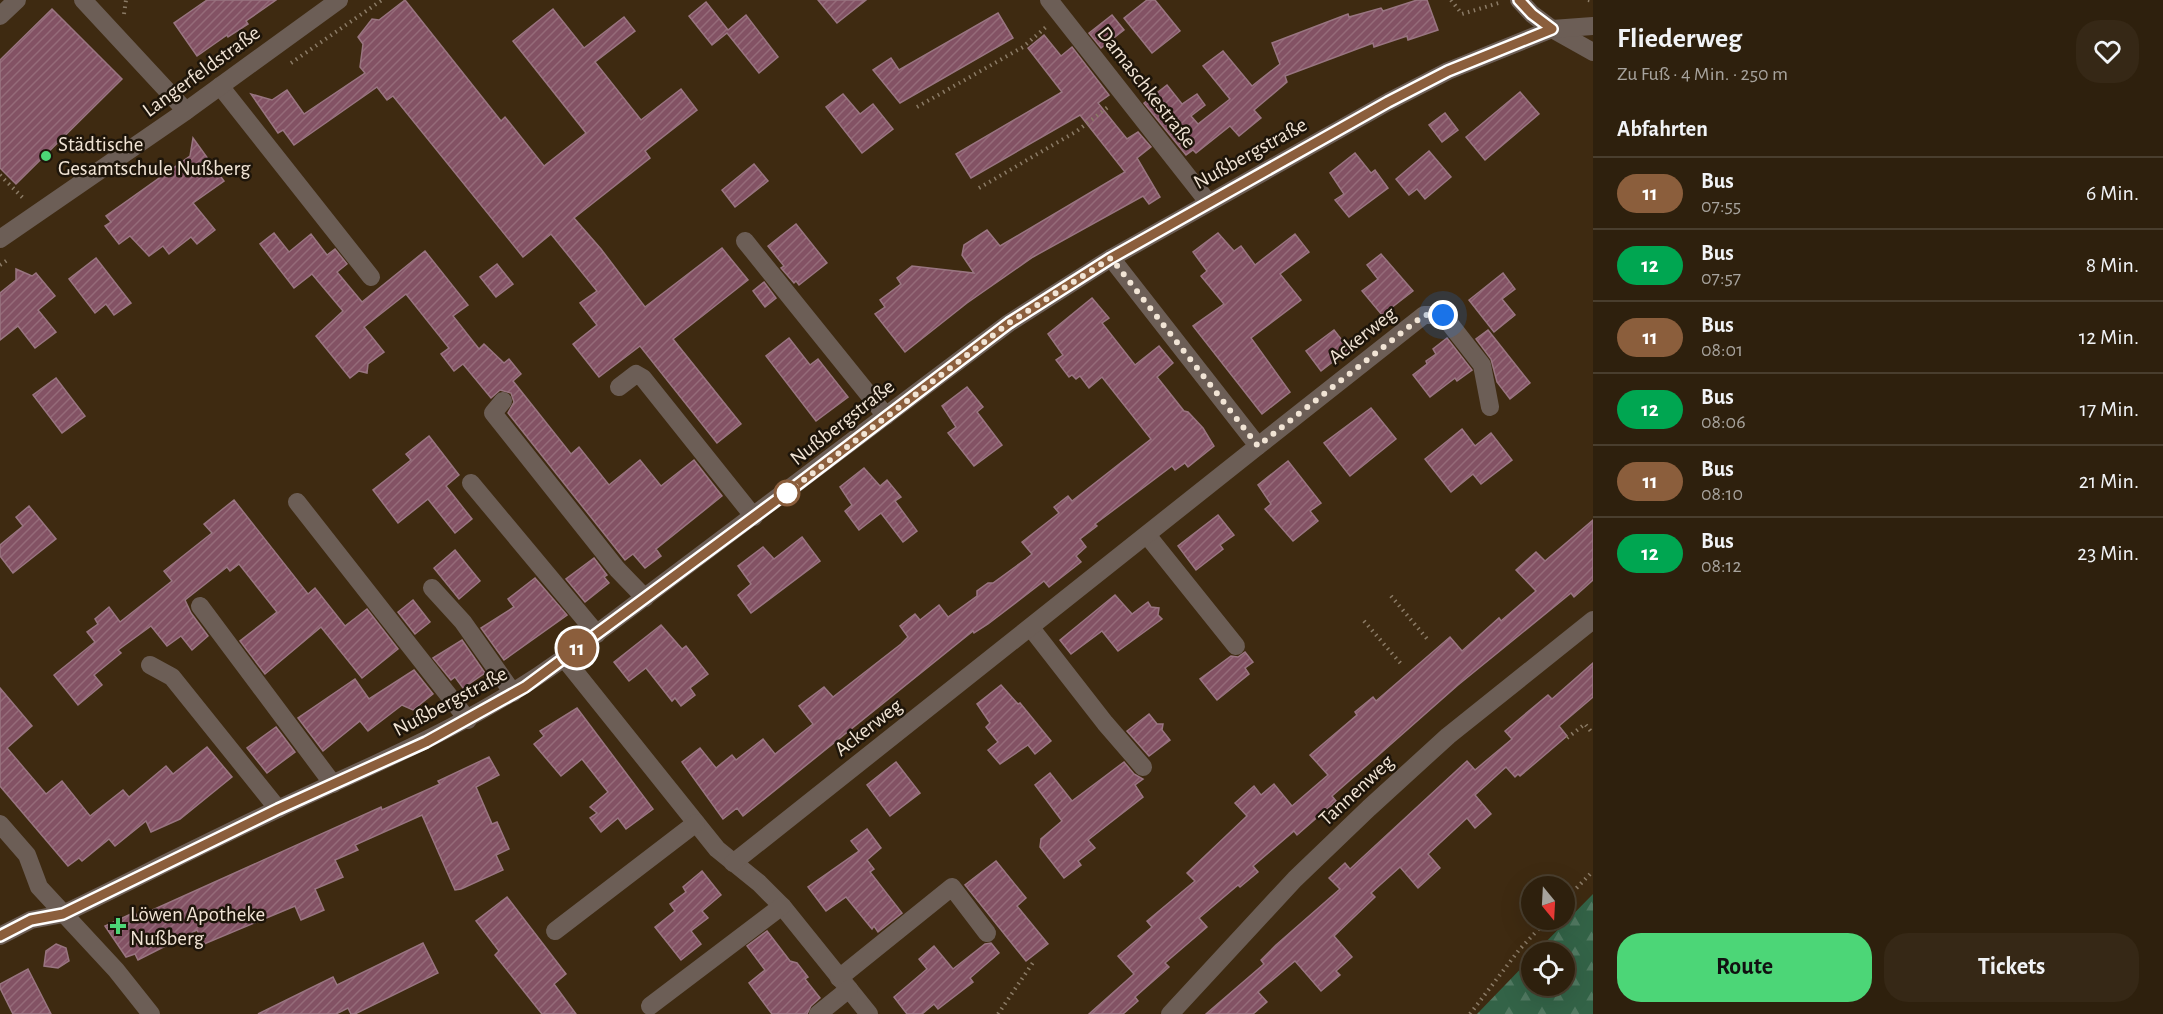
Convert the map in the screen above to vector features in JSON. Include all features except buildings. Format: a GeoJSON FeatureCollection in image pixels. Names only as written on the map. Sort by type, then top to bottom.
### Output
{"type":"FeatureCollection","features":[{"type":"Feature","properties":{"kind":"street"},"geometry":{"type":"LineString","coordinates":[[0,16],[17,0]]}},
{"type":"Feature","properties":{"kind":"street"},"geometry":{"type":"LineString","coordinates":[[82,0],[186,111]]}},
{"type":"Feature","properties":{"kind":"street","name":"Langerfeldstraße"},"geometry":{"type":"LineString","coordinates":[[0,239],[186,111],[339,0]]}},
{"type":"Feature","properties":{"kind":"street","name":"Damaschkestraße"},"geometry":{"type":"LineString","coordinates":[[1050,0],[1208,202]]}},
{"type":"Feature","properties":{"kind":"street"},"geometry":{"type":"LineString","coordinates":[[1519,0],[1532,14],[1552,29],[1593,52]]}},
{"type":"Feature","properties":{"kind":"street","name":"Nußbergstraße"},"geometry":{"type":"LineString","coordinates":[[0,936],[31,920],[63,914],[278,809],[426,742],[468,720],[513,693],[597,634],[754,518],[1009,323],[1111,258],[1428,81],[1552,29],[1593,26]]}},
{"type":"Feature","properties":{"kind":"street"},"geometry":{"type":"LineString","coordinates":[[220,86],[371,277]]}},
{"type":"Feature","properties":{"kind":"street"},"geometry":{"type":"LineString","coordinates":[[745,241],[886,416]]}},
{"type":"Feature","properties":{"kind":"street"},"geometry":{"type":"LineString","coordinates":[[1111,258],[1258,446]]}},
{"type":"Feature","properties":{"kind":"street","name":"Ackerweg"},"geometry":{"type":"LineString","coordinates":[[733,863],[1424,315],[1443,315],[1482,365],[1490,407]]}},
{"type":"Feature","properties":{"kind":"street"},"geometry":{"type":"LineString","coordinates":[[619,387],[636,374],[643,378],[754,518]]}},
{"type":"Feature","properties":{"kind":"street"},"geometry":{"type":"LineString","coordinates":[[503,401],[493,413],[617,569],[645,598]]}},
{"type":"Feature","properties":{"kind":"street"},"geometry":{"type":"LineString","coordinates":[[471,483],[597,634]]}},
{"type":"Feature","properties":{"kind":"street"},"geometry":{"type":"LineString","coordinates":[[297,502],[468,720]]}},
{"type":"Feature","properties":{"kind":"street"},"geometry":{"type":"LineString","coordinates":[[1147,535],[1236,646]]}},
{"type":"Feature","properties":{"kind":"street"},"geometry":{"type":"LineString","coordinates":[[432,588],[463,622],[513,693]]}},
{"type":"Feature","properties":{"kind":"street"},"geometry":{"type":"LineString","coordinates":[[200,606],[333,783]]}},
{"type":"Feature","properties":{"kind":"street","name":"Tannenweg"},"geometry":{"type":"LineString","coordinates":[[1170,1014],[1295,879],[1369,808],[1465,721],[1593,620]]}},
{"type":"Feature","properties":{"kind":"street"},"geometry":{"type":"LineString","coordinates":[[1031,628],[1105,723],[1143,767]]}},
{"type":"Feature","properties":{"kind":"street"},"geometry":{"type":"LineString","coordinates":[[564,658],[717,849],[782,906],[869,1014]]}},
{"type":"Feature","properties":{"kind":"street"},"geometry":{"type":"LineString","coordinates":[[150,665],[172,677],[278,809]]}},
{"type":"Feature","properties":{"kind":"street"},"geometry":{"type":"LineString","coordinates":[[552,926],[692,819]]}},
{"type":"Feature","properties":{"kind":"street"},"geometry":{"type":"LineString","coordinates":[[0,824],[27,855],[39,887],[116,970],[151,1014]]}},
{"type":"Feature","properties":{"kind":"street"},"geometry":{"type":"LineString","coordinates":[[818,1014],[844,983],[952,887],[987,933]]}},
{"type":"Feature","properties":{"kind":"street"},"geometry":{"type":"LineString","coordinates":[[650,1006],[782,906]]}},
{"type":"Feature","properties":{"kind":"path"},"geometry":{"type":"LineString","coordinates":[[125,5],[133,0]]}},
{"type":"Feature","properties":{"kind":"path"},"geometry":{"type":"LineString","coordinates":[[1451,0],[1462,14],[1508,0]]}},
{"type":"Feature","properties":{"kind":"path"},"geometry":{"type":"LineString","coordinates":[[1588,0],[1593,1]]}},
{"type":"Feature","properties":{"kind":"path"},"geometry":{"type":"LineString","coordinates":[[917,107],[1023,47],[1061,15]]}},
{"type":"Feature","properties":{"kind":"path"},"geometry":{"type":"LineString","coordinates":[[979,188],[1077,131],[1124,94]]}},
{"type":"Feature","properties":{"kind":"path"},"geometry":{"type":"LineString","coordinates":[[0,175],[18,193]]}},
{"type":"Feature","properties":{"kind":"path"},"geometry":{"type":"LineString","coordinates":[[1391,596],[1428,640]]}},
{"type":"Feature","properties":{"kind":"path"},"geometry":{"type":"LineString","coordinates":[[1364,621],[1402,665]]}},
{"type":"Feature","properties":{"kind":"path"},"geometry":{"type":"LineString","coordinates":[[1567,738],[1585,724],[1593,734]]}},
{"type":"Feature","properties":{"kind":"path"},"geometry":{"type":"LineString","coordinates":[[1575,890],[1593,871]]}},
{"type":"Feature","properties":{"kind":"path"},"geometry":{"type":"LineString","coordinates":[[1470,1014],[1519,950],[1538,930]]}},
{"type":"Feature","properties":{"kind":"path"},"geometry":{"type":"LineString","coordinates":[[998,1014],[1034,961]]}},
{"type":"Feature","properties":{"kind":"green space"},"geometry":{"type":"Polygon","coordinates":[[[1593,894],[1593,1014],[1477,1014],[1521,968],[1521,996],[1575,996],[1575,942],[1546,942],[1558,930],[1575,930],[1575,912],[1593,894]]]}},
{"type":"Feature","properties":{"kind":"bus line","name":"11"},"geometry":{"type":"LineString","coordinates":[[0,936],[31,920],[63,914],[278,809],[426,742],[525,687],[789,491],[1009,323],[1111,258],[1388,102],[1448,71],[1552,29],[1532,14],[1519,0]]}},
{"type":"Feature","properties":{"kind":"place","name":"Städtische Gesamtschule Nußberg"},"geometry":{"type":"Point","coordinates":[46,156]}},
{"type":"Feature","properties":{"kind":"place","name":"Löwen Apotheke Nußberg"},"geometry":{"type":"Point","coordinates":[118,926]}},
{"type":"Feature","properties":{"kind":"route"},"geometry":{"type":"LineString","coordinates":[[787,493],[1009,323],[1111,258],[1258,446],[1424,315],[1443,315]]}}]}
